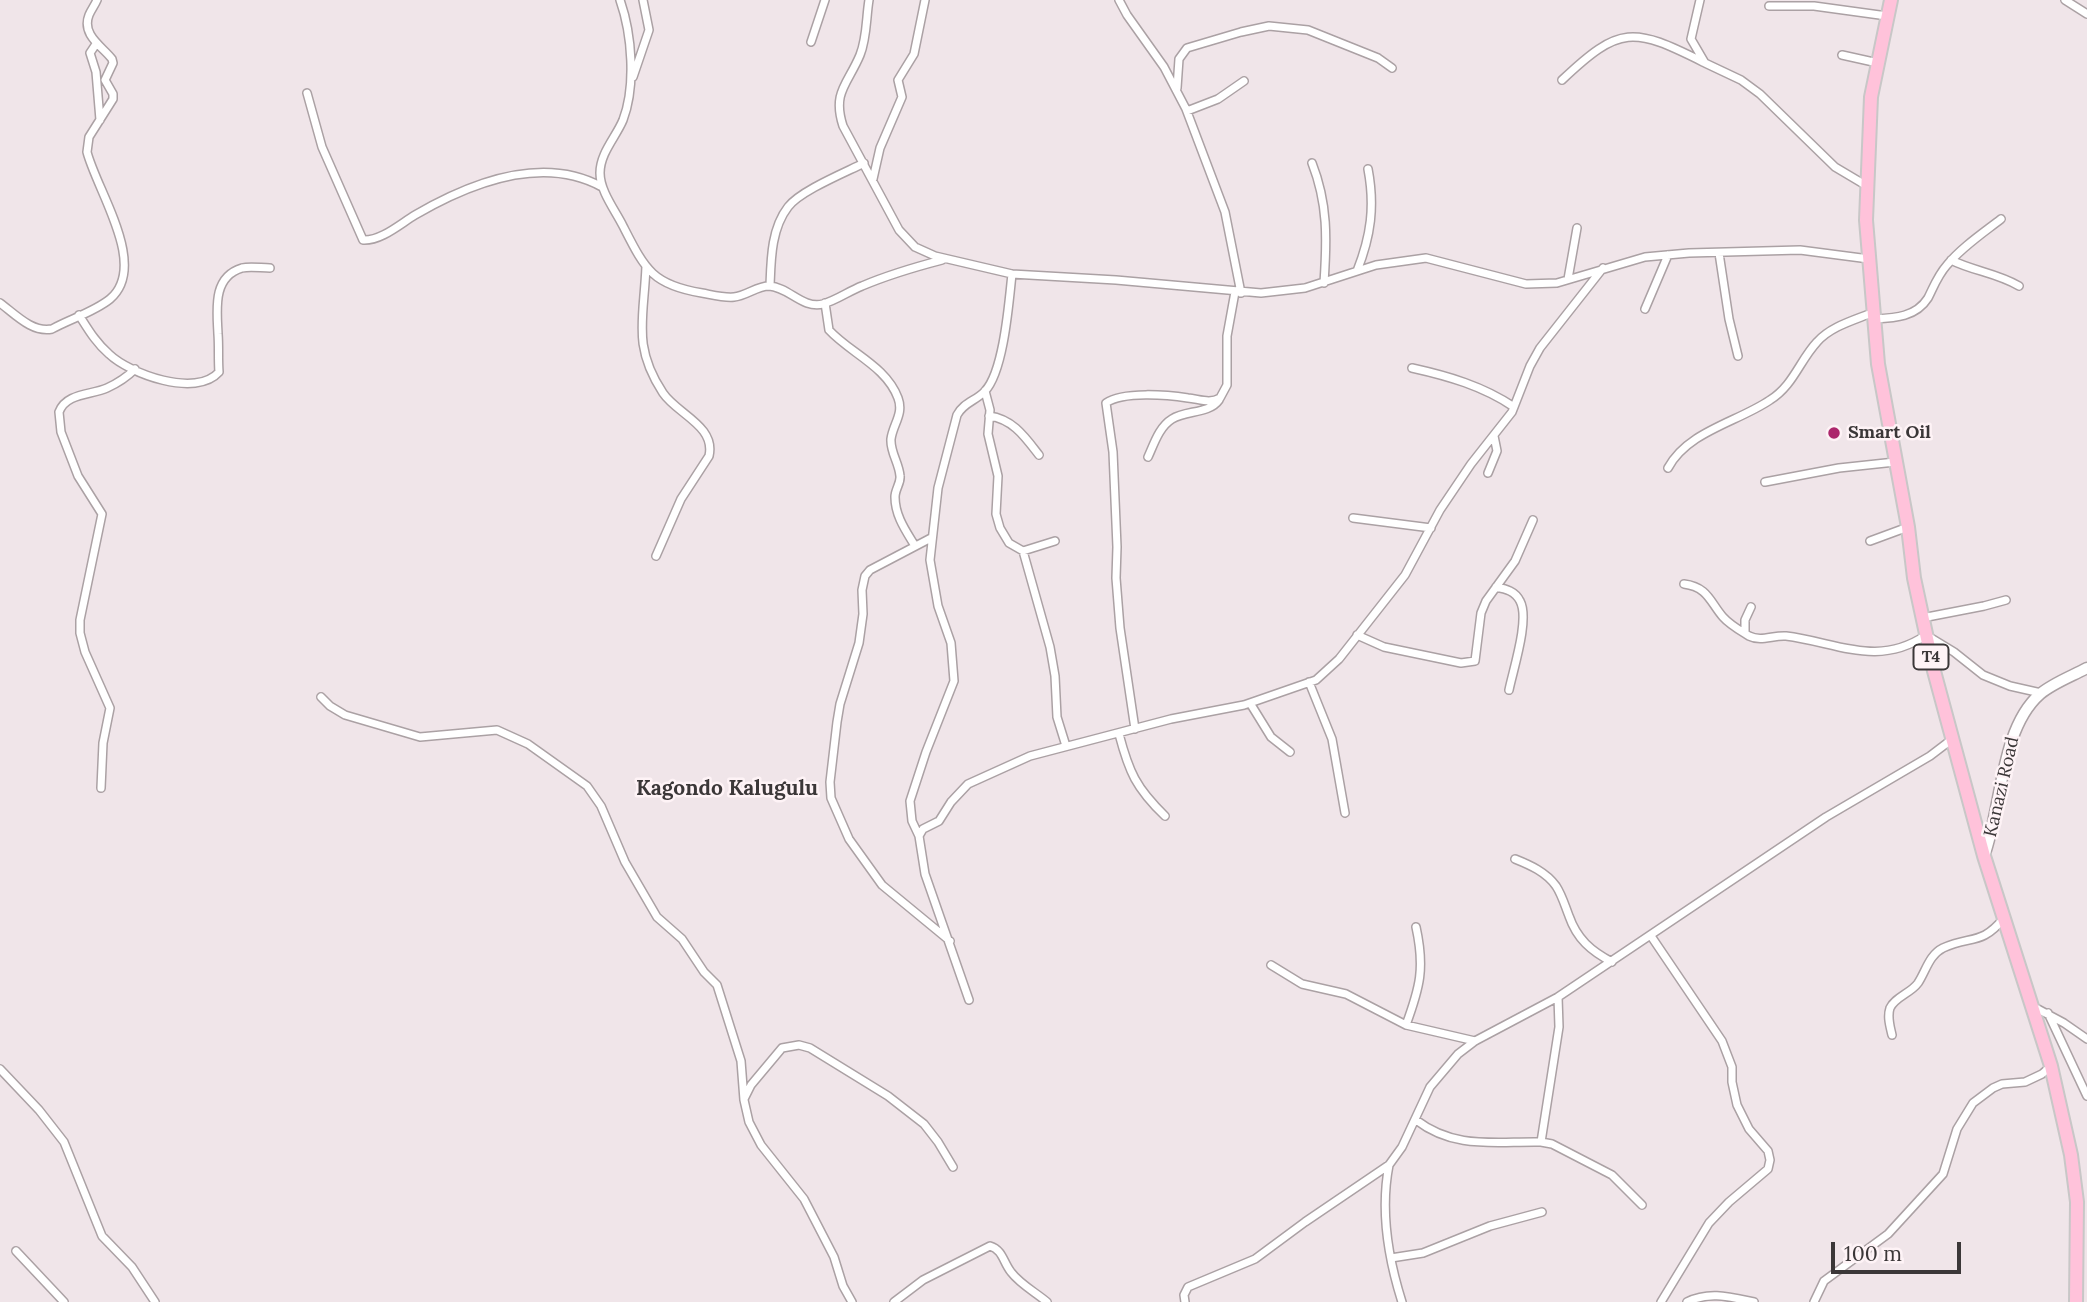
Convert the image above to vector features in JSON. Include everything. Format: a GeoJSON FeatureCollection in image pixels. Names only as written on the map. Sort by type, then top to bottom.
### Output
{"type":"FeatureCollection","features":[{"type":"Feature","properties":{"kind":"highway","name":"T4"},"geometry":{"type":"LineString","coordinates":[[1891,0],[1871,97],[1866,220],[1878,364],[1908,527],[1914,578],[1951,740],[1984,856],[2034,1007],[2051,1066],[2071,1155],[2076,1190],[2076,1302]]}},
{"type":"Feature","properties":{"kind":"main road","name":"Kanazi Road"},"geometry":{"type":"LineString","coordinates":[[1984,856],[1994,824],[2009,745],[2017,725],[2041,693],[2087,668]]}},
{"type":"Feature","properties":{"kind":"street"},"geometry":{"type":"LineString","coordinates":[[0,303],[36,329],[43,331],[111,298],[124,276],[121,243],[88,152],[89,137],[113,99],[105,80],[113,61],[110,55],[96,44],[88,20],[97,0]]}},
{"type":"Feature","properties":{"kind":"street"},"geometry":{"type":"LineString","coordinates":[[620,0],[629,32],[631,81]]}},
{"type":"Feature","properties":{"kind":"street"},"geometry":{"type":"LineString","coordinates":[[643,0],[649,30],[631,81],[623,119],[601,163],[600,175],[602,187],[652,274],[670,286],[713,295],[737,297],[769,286],[815,305],[862,286],[944,259]]}},
{"type":"Feature","properties":{"kind":"street"},"geometry":{"type":"LineString","coordinates":[[811,42],[825,0]]}},
{"type":"Feature","properties":{"kind":"street"},"geometry":{"type":"LineString","coordinates":[[869,0],[860,55],[840,92],[838,111],[843,126],[899,230],[915,247],[944,259],[1012,274],[1193,286],[1238,292],[1279,292],[1324,283],[1376,265],[1426,258],[1526,284],[1557,283],[1630,260],[1668,255],[1800,250],[1869,259]]}},
{"type":"Feature","properties":{"kind":"street"},"geometry":{"type":"LineString","coordinates":[[873,180],[880,148],[902,97],[898,79],[916,47],[925,0]]}},
{"type":"Feature","properties":{"kind":"street"},"geometry":{"type":"LineString","coordinates":[[1119,0],[1126,15],[1164,66],[1187,111],[1225,212],[1238,292],[1227,336],[1227,385],[1220,398],[1212,407],[1182,414],[1164,425],[1148,457]]}},
{"type":"Feature","properties":{"kind":"street"},"geometry":{"type":"LineString","coordinates":[[1700,0],[1691,39],[1704,63]]}},
{"type":"Feature","properties":{"kind":"street"},"geometry":{"type":"LineString","coordinates":[[2065,0],[2087,14]]}},
{"type":"Feature","properties":{"kind":"street"},"geometry":{"type":"LineString","coordinates":[[1769,6],[1827,7],[1887,16]]}},
{"type":"Feature","properties":{"kind":"street"},"geometry":{"type":"LineString","coordinates":[[1177,89],[1179,59],[1187,48],[1269,26],[1308,30],[1378,58],[1392,68]]}},
{"type":"Feature","properties":{"kind":"street"},"geometry":{"type":"LineString","coordinates":[[1562,80],[1600,47],[1628,37],[1644,37],[1662,43],[1741,80],[1760,94],[1835,167],[1868,186]]}},
{"type":"Feature","properties":{"kind":"street"},"geometry":{"type":"LineString","coordinates":[[96,44],[90,53],[96,72],[100,120]]}},
{"type":"Feature","properties":{"kind":"street"},"geometry":{"type":"LineString","coordinates":[[1842,55],[1878,63]]}},
{"type":"Feature","properties":{"kind":"street"},"geometry":{"type":"LineString","coordinates":[[1187,111],[1219,99],[1244,80]]}},
{"type":"Feature","properties":{"kind":"street"},"geometry":{"type":"LineString","coordinates":[[307,93],[322,147],[363,240],[389,231],[425,209],[479,184],[512,175],[568,173],[602,187]]}},
{"type":"Feature","properties":{"kind":"street"},"geometry":{"type":"LineString","coordinates":[[769,286],[773,241],[788,206],[864,163]]}},
{"type":"Feature","properties":{"kind":"street"},"geometry":{"type":"LineString","coordinates":[[1312,163],[1327,218],[1324,283]]}},
{"type":"Feature","properties":{"kind":"street"},"geometry":{"type":"LineString","coordinates":[[1357,271],[1366,247],[1373,206],[1368,169]]}},
{"type":"Feature","properties":{"kind":"street"},"geometry":{"type":"LineString","coordinates":[[1668,468],[1683,447],[1772,399],[1787,386],[1816,342],[1826,334],[1875,315],[1896,318],[1918,309],[1927,299],[1938,275],[1951,260],[2001,219]]}},
{"type":"Feature","properties":{"kind":"street"},"geometry":{"type":"LineString","coordinates":[[1568,279],[1577,228]]}},
{"type":"Feature","properties":{"kind":"street"},"geometry":{"type":"LineString","coordinates":[[1719,253],[1738,356]]}},
{"type":"Feature","properties":{"kind":"street"},"geometry":{"type":"LineString","coordinates":[[1645,309],[1668,255]]}},
{"type":"Feature","properties":{"kind":"street"},"geometry":{"type":"LineString","coordinates":[[1951,260],[1992,273],[2019,286]]}},
{"type":"Feature","properties":{"kind":"street"},"geometry":{"type":"LineString","coordinates":[[646,266],[641,342],[644,357],[665,396],[700,426],[711,449],[681,499],[656,556]]}},
{"type":"Feature","properties":{"kind":"street"},"geometry":{"type":"LineString","coordinates":[[79,315],[94,339],[111,356],[135,369],[172,383],[203,382],[214,378],[219,372],[216,317],[218,295],[223,283],[243,268],[270,268]]}},
{"type":"Feature","properties":{"kind":"street"},"geometry":{"type":"LineString","coordinates":[[919,836],[923,829],[939,821],[968,784],[1030,756],[1171,719],[1250,703],[1316,680],[1339,659],[1405,575],[1440,510],[1514,407],[1540,348],[1604,268]]}},
{"type":"Feature","properties":{"kind":"street"},"geometry":{"type":"LineString","coordinates":[[970,1000],[925,874],[910,801],[954,681],[951,642],[937,606],[930,560],[938,488],[957,415],[961,407],[985,391],[995,371],[1012,274]]}},
{"type":"Feature","properties":{"kind":"street"},"geometry":{"type":"LineString","coordinates":[[825,303],[829,330],[876,368],[898,397],[900,414],[891,439],[900,476],[895,496],[902,524],[915,546]]}},
{"type":"Feature","properties":{"kind":"street"},"geometry":{"type":"LineString","coordinates":[[1412,368],[1466,383],[1491,393],[1514,407]]}},
{"type":"Feature","properties":{"kind":"street"},"geometry":{"type":"LineString","coordinates":[[102,788],[103,743],[110,708],[92,670],[80,633],[80,620],[102,514],[78,476],[61,432],[59,412],[66,401],[111,387],[135,369]]}},
{"type":"Feature","properties":{"kind":"street"},"geometry":{"type":"LineString","coordinates":[[985,391],[990,411],[988,434],[998,483],[996,514],[1009,543],[1023,551],[1050,647],[1057,717],[1066,746]]}},
{"type":"Feature","properties":{"kind":"street"},"geometry":{"type":"LineString","coordinates":[[1135,729],[1120,628],[1113,452],[1107,403],[1120,397],[1142,396],[1212,401],[1220,398]]}},
{"type":"Feature","properties":{"kind":"street"},"geometry":{"type":"LineString","coordinates":[[989,416],[1010,422],[1040,455]]}},
{"type":"Feature","properties":{"kind":"street"},"geometry":{"type":"LineString","coordinates":[[1488,473],[1497,452],[1494,436]]}},
{"type":"Feature","properties":{"kind":"street"},"geometry":{"type":"LineString","coordinates":[[1765,482],[1839,468],[1895,462]]}},
{"type":"Feature","properties":{"kind":"street"},"geometry":{"type":"LineString","coordinates":[[1353,518],[1431,528]]}},
{"type":"Feature","properties":{"kind":"street"},"geometry":{"type":"LineString","coordinates":[[1357,635],[1384,647],[1470,663],[1475,661],[1478,654],[1481,613],[1515,561],[1533,520]]}},
{"type":"Feature","properties":{"kind":"street"},"geometry":{"type":"LineString","coordinates":[[1870,541],[1908,527]]}},
{"type":"Feature","properties":{"kind":"street"},"geometry":{"type":"LineString","coordinates":[[931,538],[870,570],[865,576],[862,590],[862,633],[840,704],[830,782],[831,798],[849,839],[865,863],[882,885],[951,941]]}},
{"type":"Feature","properties":{"kind":"street"},"geometry":{"type":"LineString","coordinates":[[1023,551],[1055,541]]}},
{"type":"Feature","properties":{"kind":"street"},"geometry":{"type":"LineString","coordinates":[[1684,584],[1700,589],[1712,599],[1724,619],[1759,640],[1783,636],[1849,650],[1873,652],[1913,644],[1926,635],[1954,652],[1983,675],[2010,686],[2041,693]]}},
{"type":"Feature","properties":{"kind":"street"},"geometry":{"type":"LineString","coordinates":[[1496,587],[1516,595],[1523,611],[1509,690]]}},
{"type":"Feature","properties":{"kind":"street"},"geometry":{"type":"LineString","coordinates":[[1922,618],[2006,600]]}},
{"type":"Feature","properties":{"kind":"street"},"geometry":{"type":"LineString","coordinates":[[1745,633],[1745,620],[1751,607]]}},
{"type":"Feature","properties":{"kind":"street"},"geometry":{"type":"LineString","coordinates":[[1309,682],[1332,739],[1345,813]]}},
{"type":"Feature","properties":{"kind":"street"},"geometry":{"type":"LineString","coordinates":[[321,697],[345,715],[420,737],[497,730],[528,744],[587,786],[601,806],[625,862],[657,917],[682,939],[704,972],[717,985],[741,1061],[749,1122],[761,1145],[804,1199],[834,1257],[852,1302]]}},
{"type":"Feature","properties":{"kind":"street"},"geometry":{"type":"LineString","coordinates":[[1250,703],[1271,737],[1290,752]]}},
{"type":"Feature","properties":{"kind":"street"},"geometry":{"type":"LineString","coordinates":[[1119,734],[1130,775],[1165,816]]}},
{"type":"Feature","properties":{"kind":"street"},"geometry":{"type":"LineString","coordinates":[[1185,1302],[1184,1294],[1188,1287],[1255,1259],[1389,1165],[1402,1147],[1430,1087],[1458,1054],[1475,1041],[1558,997],[1815,824],[1951,740]]}},
{"type":"Feature","properties":{"kind":"street"},"geometry":{"type":"LineString","coordinates":[[1515,859],[1543,873],[1555,886],[1572,926],[1583,943],[1612,962]]}},
{"type":"Feature","properties":{"kind":"street"},"geometry":{"type":"LineString","coordinates":[[1892,1035],[1888,1020],[1893,1004],[1917,985],[1926,966],[1940,949],[1982,938],[1994,931],[2004,918]]}},
{"type":"Feature","properties":{"kind":"street"},"geometry":{"type":"LineString","coordinates":[[1406,1025],[1416,997],[1422,960],[1416,928]]}},
{"type":"Feature","properties":{"kind":"street"},"geometry":{"type":"LineString","coordinates":[[1651,936],[1722,1041],[1732,1067],[1737,1105],[1749,1129],[1768,1151],[1770,1160],[1768,1169],[1709,1223],[1661,1302]]}},
{"type":"Feature","properties":{"kind":"street"},"geometry":{"type":"LineString","coordinates":[[1271,965],[1301,984],[1346,994],[1406,1025],[1475,1041]]}},
{"type":"Feature","properties":{"kind":"street"},"geometry":{"type":"LineString","coordinates":[[1541,1142],[1558,1038],[1558,997]]}},
{"type":"Feature","properties":{"kind":"street"},"geometry":{"type":"LineString","coordinates":[[2034,1007],[2087,1039]]}},
{"type":"Feature","properties":{"kind":"street"},"geometry":{"type":"LineString","coordinates":[[2048,1013],[2087,1096]]}},
{"type":"Feature","properties":{"kind":"street"},"geometry":{"type":"LineString","coordinates":[[744,1100],[751,1085],[782,1048],[799,1045],[810,1048],[840,1064],[917,1117],[938,1142],[953,1167]]}},
{"type":"Feature","properties":{"kind":"street"},"geometry":{"type":"LineString","coordinates":[[1814,1302],[1824,1281],[1888,1234],[1943,1174],[1957,1129],[1973,1103],[1993,1088],[2002,1084],[2025,1082],[2051,1066]]}},
{"type":"Feature","properties":{"kind":"street"},"geometry":{"type":"LineString","coordinates":[[0,1069],[39,1110],[64,1142],[102,1236],[140,1276],[155,1302]]}},
{"type":"Feature","properties":{"kind":"street"},"geometry":{"type":"LineString","coordinates":[[1416,1120],[1438,1134],[1463,1142],[1552,1144],[1612,1175],[1642,1205]]}},
{"type":"Feature","properties":{"kind":"street"},"geometry":{"type":"LineString","coordinates":[[1389,1165],[1383,1209],[1402,1302]]}},
{"type":"Feature","properties":{"kind":"street"},"geometry":{"type":"LineString","coordinates":[[1391,1258],[1423,1253],[1467,1234],[1542,1212]]}},
{"type":"Feature","properties":{"kind":"street"},"geometry":{"type":"LineString","coordinates":[[894,1302],[923,1280],[990,1246],[998,1249],[1011,1272],[1047,1302]]}},
{"type":"Feature","properties":{"kind":"street"},"geometry":{"type":"LineString","coordinates":[[16,1251],[64,1302]]}},
{"type":"Feature","properties":{"kind":"street"},"geometry":{"type":"LineString","coordinates":[[1687,1302],[1701,1295],[1754,1302]]}},
{"type":"Feature","properties":{"kind":"place","name":"Smart Oil"},"geometry":{"type":"Point","coordinates":[1834,433]}},
{"type":"Feature","properties":{"kind":"district","name":"Kagondo Kalugulu"},"geometry":{"type":"Point","coordinates":[727,789]}}]}
